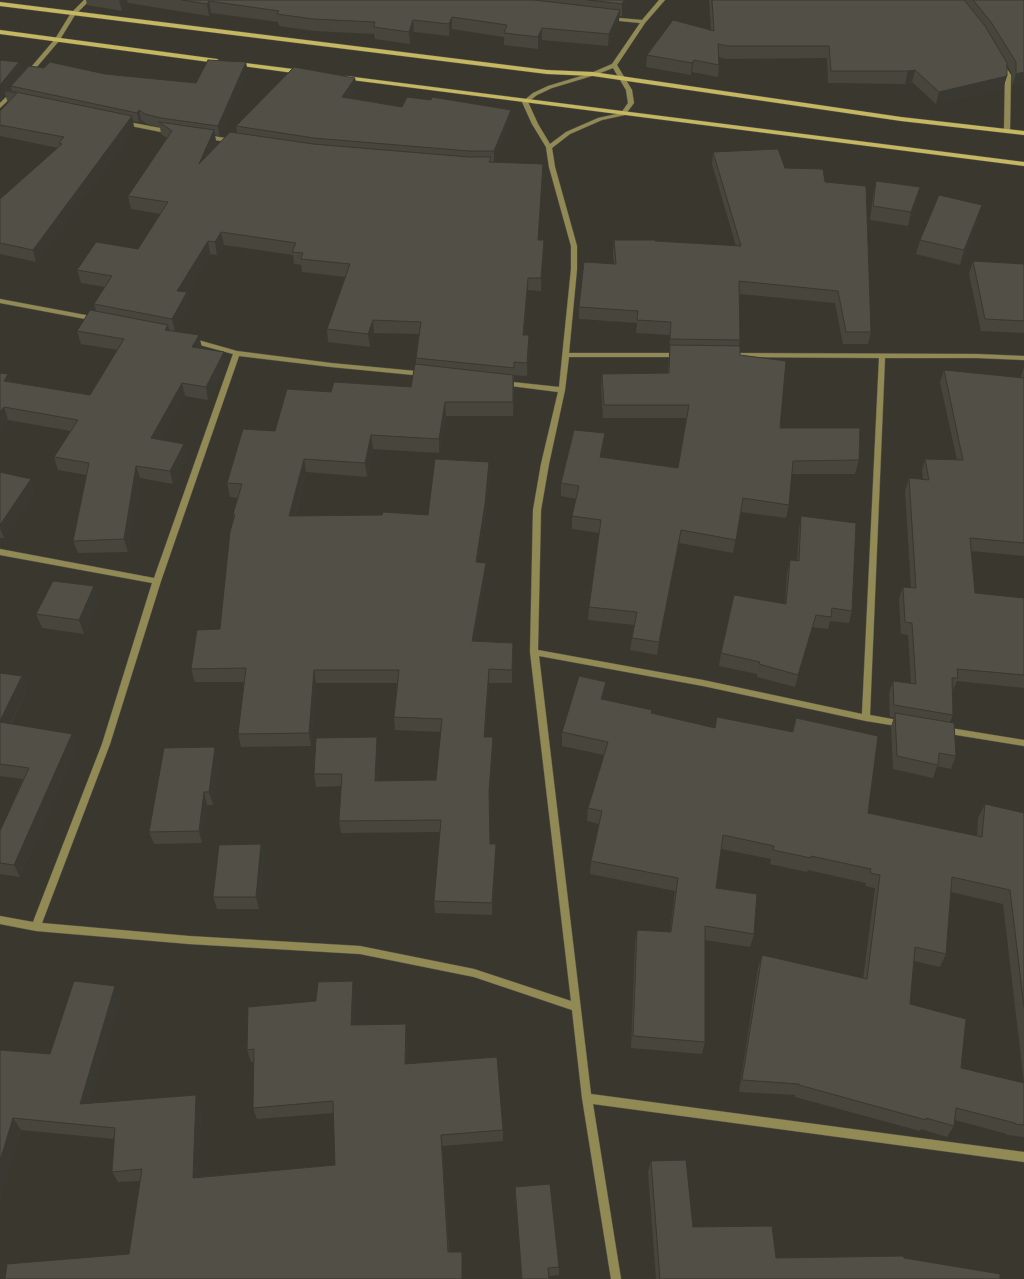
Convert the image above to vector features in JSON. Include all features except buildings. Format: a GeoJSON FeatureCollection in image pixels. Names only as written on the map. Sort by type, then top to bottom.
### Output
{"type":"FeatureCollection","features":[{"type":"Feature","properties":{"kind":"street"},"geometry":{"type":"LineString","coordinates":[[23,80],[57,40],[73,14],[87,0]]}},
{"type":"Feature","properties":{"kind":"street"},"geometry":{"type":"LineString","coordinates":[[525,102],[535,94],[550,87],[593,74],[614,65],[643,22],[662,0]]}},
{"type":"Feature","properties":{"kind":"street"},"geometry":{"type":"LineString","coordinates":[[0,4],[547,72],[593,74],[901,119],[1024,133]]}},
{"type":"Feature","properties":{"kind":"street"},"geometry":{"type":"LineString","coordinates":[[604,18],[643,22]]}},
{"type":"Feature","properties":{"kind":"street"},"geometry":{"type":"LineString","coordinates":[[0,32],[221,62]]}},
{"type":"Feature","properties":{"kind":"street"},"geometry":{"type":"LineString","coordinates":[[996,55],[1008,75],[1007,132]]}},
{"type":"Feature","properties":{"kind":"street"},"geometry":{"type":"LineString","coordinates":[[229,63],[307,73]]}},
{"type":"Feature","properties":{"kind":"street"},"geometry":{"type":"LineString","coordinates":[[549,147],[568,133],[600,120],[623,114],[631,103],[629,90],[614,65]]}},
{"type":"Feature","properties":{"kind":"street"},"geometry":{"type":"LineString","coordinates":[[338,77],[525,102],[1024,164]]}},
{"type":"Feature","properties":{"kind":"street"},"geometry":{"type":"LineString","coordinates":[[0,106],[9,98],[18,86]]}},
{"type":"Feature","properties":{"kind":"street"},"geometry":{"type":"LineString","coordinates":[[9,98],[16,99]]}},
{"type":"Feature","properties":{"kind":"street"},"geometry":{"type":"LineString","coordinates":[[525,102],[535,124],[549,147],[548,167],[574,246],[574,270],[562,390],[545,464],[537,510],[534,652],[587,1098],[616,1279]]}},
{"type":"Feature","properties":{"kind":"street"},"geometry":{"type":"LineString","coordinates":[[118,122],[179,133]]}},
{"type":"Feature","properties":{"kind":"street"},"geometry":{"type":"LineString","coordinates":[[201,136],[239,142]]}},
{"type":"Feature","properties":{"kind":"street"},"geometry":{"type":"LineString","coordinates":[[0,301],[106,322]]}},
{"type":"Feature","properties":{"kind":"street"},"geometry":{"type":"LineString","coordinates":[[181,337],[237,353],[331,365],[431,375]]}},
{"type":"Feature","properties":{"kind":"street"},"geometry":{"type":"LineString","coordinates":[[36,927],[106,744],[157,581],[237,353]]}},
{"type":"Feature","properties":{"kind":"street"},"geometry":{"type":"LineString","coordinates":[[566,355],[685,355]]}},
{"type":"Feature","properties":{"kind":"street"},"geometry":{"type":"LineString","coordinates":[[724,355],[977,356],[1024,358]]}},
{"type":"Feature","properties":{"kind":"street"},"geometry":{"type":"LineString","coordinates":[[866,718],[882,356]]}},
{"type":"Feature","properties":{"kind":"street"},"geometry":{"type":"LineString","coordinates":[[492,382],[562,390]]}},
{"type":"Feature","properties":{"kind":"street"},"geometry":{"type":"LineString","coordinates":[[0,552],[157,581]]}},
{"type":"Feature","properties":{"kind":"street"},"geometry":{"type":"LineString","coordinates":[[534,652],[703,683],[866,718],[912,725]]}},
{"type":"Feature","properties":{"kind":"street"},"geometry":{"type":"LineString","coordinates":[[935,729],[1024,743]]}},
{"type":"Feature","properties":{"kind":"street"},"geometry":{"type":"LineString","coordinates":[[0,920],[36,927],[189,940],[360,950],[474,974],[576,1007]]}},
{"type":"Feature","properties":{"kind":"street"},"geometry":{"type":"LineString","coordinates":[[587,1098],[1024,1157]]}}]}
